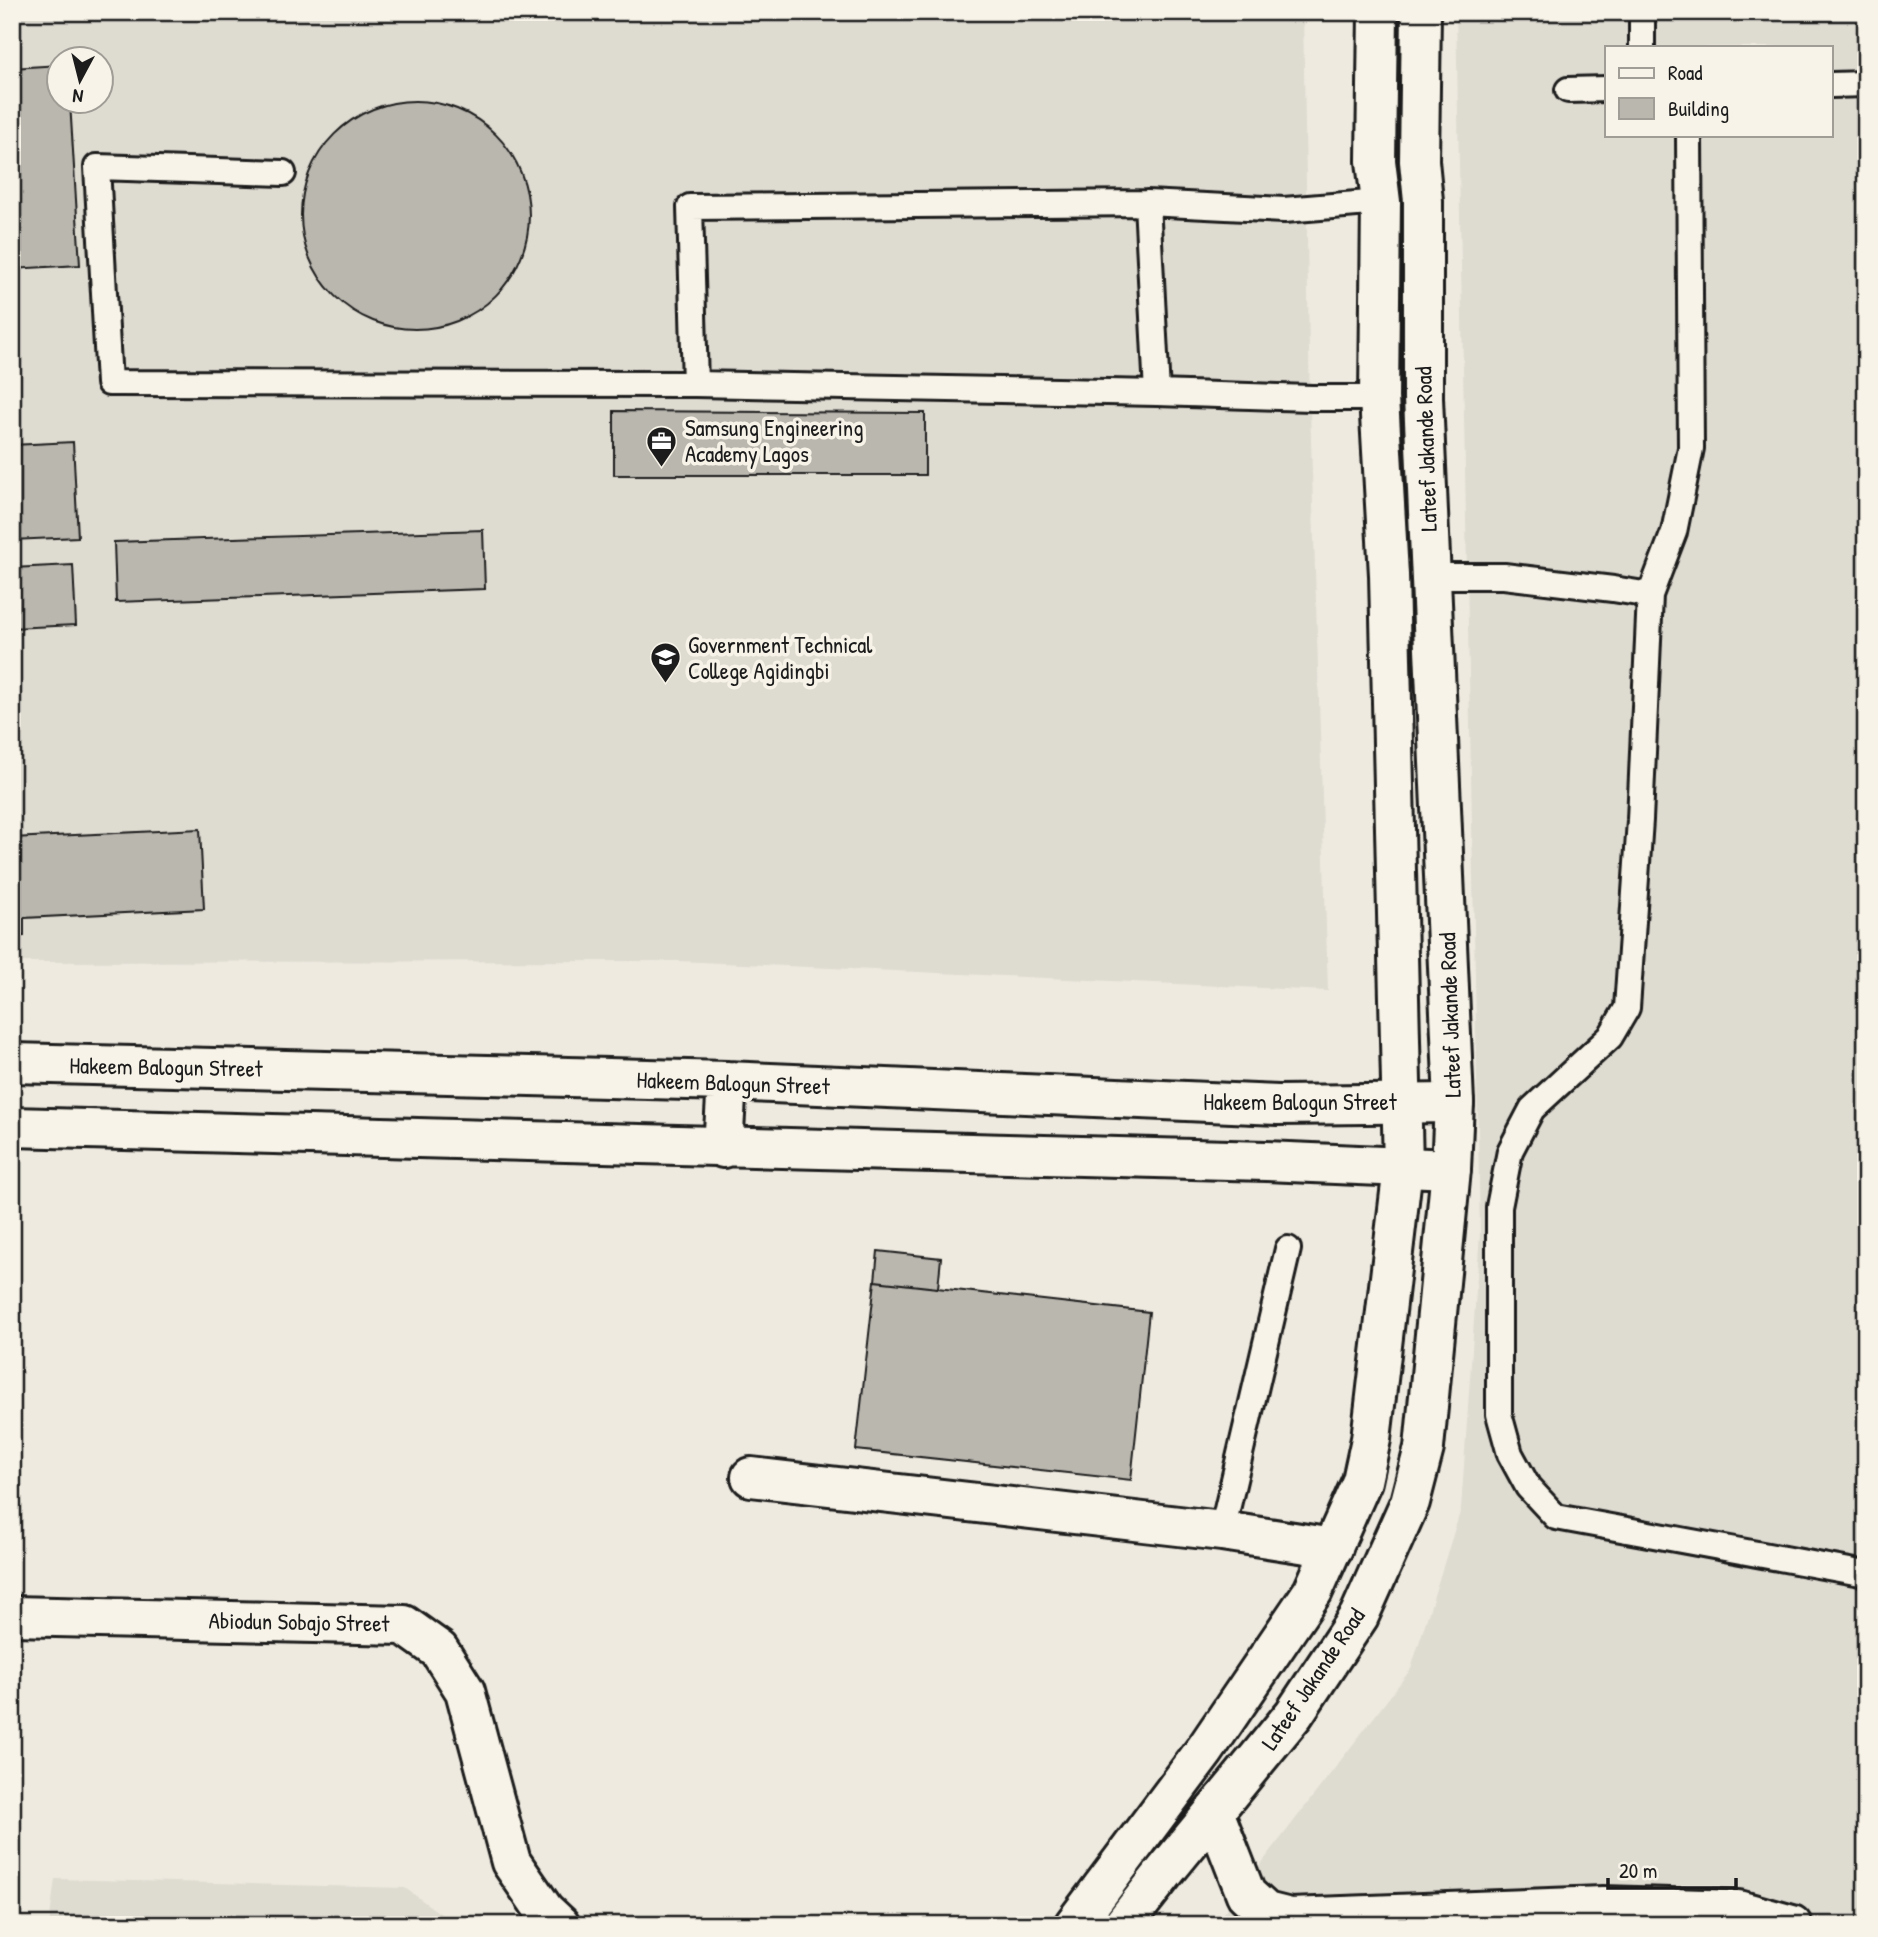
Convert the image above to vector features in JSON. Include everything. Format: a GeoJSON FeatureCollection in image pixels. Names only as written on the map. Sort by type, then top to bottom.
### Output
{"type":"FeatureCollection","features":[{"type":"Feature","properties":{"kind":"street","name":"Lateef Jakande Road"},"geometry":{"type":"LineString","coordinates":[[1074,1925],[1205,1750],[1313,1591],[1362,1481],[1371,1439],[1404,1167],[1391,615],[1379,398],[1381,202],[1376,161],[1378,12]]}},
{"type":"Feature","properties":{"kind":"street","name":"Lateef Jakande Road"},"geometry":{"type":"LineString","coordinates":[[1123,1925],[1294,1714],[1359,1616],[1410,1502],[1424,1448],[1451,1169],[1454,1102],[1423,398],[1423,201],[1419,161],[1421,12]]}},
{"type":"Feature","properties":{"kind":"street","name":"Hakeem Balogun Street"},"geometry":{"type":"LineString","coordinates":[[12,1063],[727,1082],[1278,1105],[1454,1102]]}},
{"type":"Feature","properties":{"kind":"street"},"geometry":{"type":"LineString","coordinates":[[723,1148],[727,1082]]}},
{"type":"Feature","properties":{"kind":"street"},"geometry":{"type":"LineString","coordinates":[[12,1127],[1266,1161],[1451,1169]]}},
{"type":"Feature","properties":{"kind":"street"},"geometry":{"type":"LineString","coordinates":[[751,1477],[1222,1531],[1332,1548]]}},
{"type":"Feature","properties":{"kind":"street","name":"Abiodun Sobajo Street"},"geometry":{"type":"LineString","coordinates":[[12,1616],[404,1625],[439,1650],[465,1691],[511,1862],[544,1910],[560,1925]]}},
{"type":"Feature","properties":{"kind":"street"},"geometry":{"type":"LineString","coordinates":[[1214,1812],[1246,1894],[1266,1912],[1290,1918],[1603,1906],[1734,1917],[1792,1925]]}},
{"type":"Feature","properties":{"kind":"lane"},"geometry":{"type":"LineString","coordinates":[[1642,12],[1642,46]]}},
{"type":"Feature","properties":{"kind":"lane"},"geometry":{"type":"LineString","coordinates":[[1832,85],[1866,84]]}},
{"type":"Feature","properties":{"kind":"lane"},"geometry":{"type":"LineString","coordinates":[[1568,90],[1605,89]]}},
{"type":"Feature","properties":{"kind":"lane"},"geometry":{"type":"LineString","coordinates":[[1689,136],[1691,448],[1675,532],[1650,595],[1628,1008],[1611,1037],[1532,1109],[1510,1151],[1499,1207],[1499,1414],[1510,1454],[1528,1487],[1556,1517],[1866,1574]]}},
{"type":"Feature","properties":{"kind":"lane"},"geometry":{"type":"LineString","coordinates":[[283,173],[97,167],[109,383],[695,384],[1379,398]]}},
{"type":"Feature","properties":{"kind":"lane"},"geometry":{"type":"LineString","coordinates":[[695,384],[690,207],[1147,203],[1284,210],[1381,202]]}},
{"type":"Feature","properties":{"kind":"lane"},"geometry":{"type":"LineString","coordinates":[[1147,203],[1157,393]]}},
{"type":"Feature","properties":{"kind":"lane"},"geometry":{"type":"LineString","coordinates":[[1430,576],[1504,576],[1650,595]]}},
{"type":"Feature","properties":{"kind":"lane"},"geometry":{"type":"LineString","coordinates":[[1222,1531],[1288,1249]]}},
{"type":"Feature","properties":{"kind":"shaded area"},"geometry":{"type":"Polygon","coordinates":[[[12,12],[1303,12],[1310,408],[1328,991],[678,961],[12,962],[12,12]]]}},
{"type":"Feature","properties":{"kind":"shaded area"},"geometry":{"type":"Polygon","coordinates":[[[1456,12],[1866,12],[1866,1925],[1214,1925],[1411,1669],[1461,1509],[1480,1233],[1456,12]]]}},
{"type":"Feature","properties":{"kind":"shaded area"},"geometry":{"type":"Polygon","coordinates":[[[55,1879],[405,1888],[456,1925],[49,1925],[55,1879]]]}},
{"type":"Feature","properties":{"kind":"building"},"geometry":{"type":"Polygon","coordinates":[[[46,66],[46,116],[71,116],[80,265],[12,269],[12,68],[46,66]]]}},
{"type":"Feature","properties":{"kind":"building"},"geometry":{"type":"Polygon","coordinates":[[[404,101],[426,101],[459,109],[496,134],[521,171],[529,215],[521,259],[496,296],[459,321],[426,329],[404,329],[361,316],[327,288],[309,259],[301,226],[301,204],[314,161],[342,127],[371,109],[404,101]]]}},
{"type":"Feature","properties":{"kind":"building"},"geometry":{"type":"Polygon","coordinates":[[[614,411],[925,413],[925,475],[614,475],[614,411]]]}},
{"type":"Feature","properties":{"kind":"building"},"geometry":{"type":"Polygon","coordinates":[[[73,442],[78,537],[12,540],[12,445],[73,442]]]}},
{"type":"Feature","properties":{"kind":"building"},"geometry":{"type":"Polygon","coordinates":[[[483,530],[485,589],[116,602],[114,542],[483,530]]]}},
{"type":"Feature","properties":{"kind":"building"},"geometry":{"type":"Polygon","coordinates":[[[73,565],[76,625],[12,628],[12,568],[73,565]]]}},
{"type":"Feature","properties":{"kind":"building"},"geometry":{"type":"Polygon","coordinates":[[[200,829],[204,909],[24,918],[24,936],[12,937],[12,838],[200,829]]]}},
{"type":"Feature","properties":{"kind":"building"},"geometry":{"type":"Polygon","coordinates":[[[878,1251],[941,1258],[938,1288],[875,1281],[878,1251]]]}},
{"type":"Feature","properties":{"kind":"building"},"geometry":{"type":"Polygon","coordinates":[[[875,1281],[1149,1312],[1131,1480],[856,1450],[875,1281]]]}},
{"type":"Feature","properties":{"kind":"place","name":"Samsung Engineering Academy Lagos"},"geometry":{"type":"Point","coordinates":[662,468]}},
{"type":"Feature","properties":{"kind":"place","name":"Government Technical College Agidingbi"},"geometry":{"type":"Point","coordinates":[665,685]}}]}
